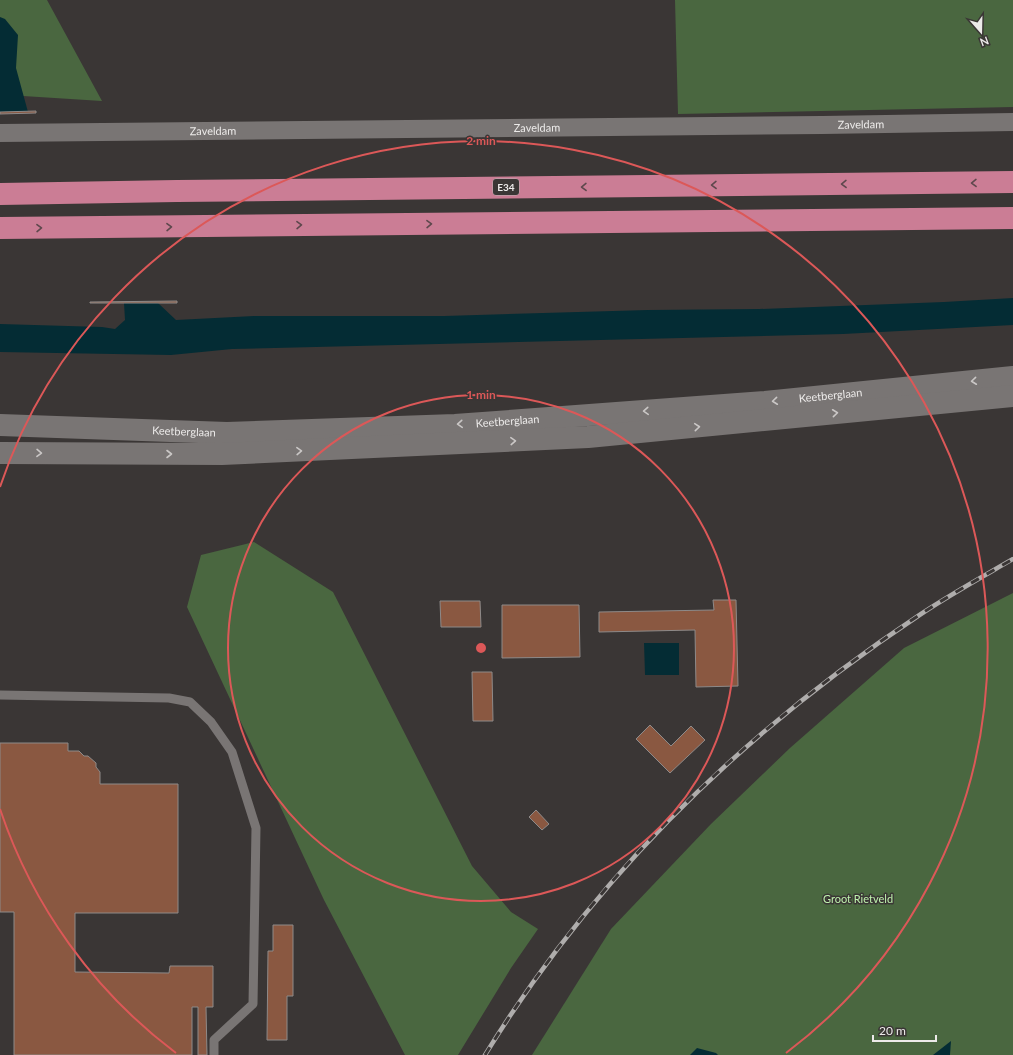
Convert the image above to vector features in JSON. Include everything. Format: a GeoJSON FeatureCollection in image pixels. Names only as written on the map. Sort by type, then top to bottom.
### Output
{"type":"FeatureCollection","features":[{"type":"Feature","properties":{"kind":"highway","name":"E34"},"geometry":{"type":"LineString","coordinates":[[0,194],[209,190],[1013,182]]}},
{"type":"Feature","properties":{"kind":"highway"},"geometry":{"type":"LineString","coordinates":[[0,228],[1013,218]]}},
{"type":"Feature","properties":{"kind":"main road","name":"Keetberglaan"},"geometry":{"type":"LineString","coordinates":[[0,425],[227,433],[454,425],[765,402],[1013,377]]}},
{"type":"Feature","properties":{"kind":"main road","name":"Keetberglaan"},"geometry":{"type":"LineString","coordinates":[[0,453],[222,454],[588,437],[1013,396]]}},
{"type":"Feature","properties":{"kind":"street","name":"Zaveldam"},"geometry":{"type":"LineString","coordinates":[[0,133],[1013,122]]}},
{"type":"Feature","properties":{"kind":"lane"},"geometry":{"type":"LineString","coordinates":[[0,695],[169,698],[190,702],[211,722],[232,752],[256,828],[253,1004],[214,1040],[214,1055]]}},
{"type":"Feature","properties":{"kind":"green space"},"geometry":{"type":"Polygon","coordinates":[[[0,0],[47,0],[102,101],[23,96],[0,98],[0,0]]]}},
{"type":"Feature","properties":{"kind":"green space"},"geometry":{"type":"Polygon","coordinates":[[[675,0],[1013,0],[1013,107],[678,114],[675,0]]]}},
{"type":"Feature","properties":{"kind":"green space"},"geometry":{"type":"Polygon","coordinates":[[[254,542],[333,592],[472,866],[511,912],[538,929],[511,968],[458,1055],[405,1055],[324,900],[187,607],[201,555],[254,542]]]}},
{"type":"Feature","properties":{"kind":"green space","name":"Groot Rietveld"},"geometry":{"type":"Polygon","coordinates":[[[1013,593],[1013,1055],[532,1055],[611,929],[711,824],[790,748],[904,648],[1013,593]]]}},
{"type":"Feature","properties":{"kind":"water"},"geometry":{"type":"Polygon","coordinates":[[[0,17],[5,19],[18,35],[16,68],[28,112],[0,112],[0,17]]]}},
{"type":"Feature","properties":{"kind":"water"},"geometry":{"type":"Polygon","coordinates":[[[1013,298],[1013,325],[843,334],[232,349],[171,355],[0,352],[0,324],[102,327],[115,329],[125,320],[124,303],[158,303],[176,320],[254,316],[444,316],[648,310],[759,309],[1013,298]]]}},
{"type":"Feature","properties":{"kind":"water"},"geometry":{"type":"Polygon","coordinates":[[[644,643],[679,643],[679,675],[645,675],[644,643]]]}},
{"type":"Feature","properties":{"kind":"water"},"geometry":{"type":"Polygon","coordinates":[[[951,1041],[950,1055],[933,1055],[951,1041]]]}},
{"type":"Feature","properties":{"kind":"water"},"geometry":{"type":"Polygon","coordinates":[[[697,1048],[716,1053],[718,1055],[690,1055],[697,1048]]]}},
{"type":"Feature","properties":{"kind":"building"},"geometry":{"type":"Polygon","coordinates":[[[36,111],[36,113],[0,114],[0,112],[36,111]]]}},
{"type":"Feature","properties":{"kind":"building"},"geometry":{"type":"Polygon","coordinates":[[[177,301],[177,303],[90,303],[90,302],[177,301]]]}},
{"type":"Feature","properties":{"kind":"building"},"geometry":{"type":"Polygon","coordinates":[[[713,600],[736,600],[738,686],[696,687],[695,630],[599,632],[599,612],[714,610],[713,600]]]}},
{"type":"Feature","properties":{"kind":"building"},"geometry":{"type":"Polygon","coordinates":[[[440,601],[480,601],[481,627],[441,627],[440,601]]]}},
{"type":"Feature","properties":{"kind":"building"},"geometry":{"type":"Polygon","coordinates":[[[502,605],[579,605],[580,657],[502,658],[502,605]]]}},
{"type":"Feature","properties":{"kind":"building"},"geometry":{"type":"Polygon","coordinates":[[[472,672],[492,672],[493,721],[473,721],[472,672]]]}},
{"type":"Feature","properties":{"kind":"building"},"geometry":{"type":"Polygon","coordinates":[[[650,725],[671,746],[691,726],[705,740],[670,773],[636,739],[650,725]]]}},
{"type":"Feature","properties":{"kind":"building"},"geometry":{"type":"Polygon","coordinates":[[[0,743],[68,743],[68,751],[79,751],[84,756],[88,756],[96,763],[96,767],[100,772],[100,784],[178,784],[178,913],[75,913],[75,972],[169,973],[170,966],[213,966],[213,1007],[206,1007],[207,1055],[198,1055],[198,1007],[192,1007],[192,1055],[14,1055],[14,912],[0,912],[0,743]]]}},
{"type":"Feature","properties":{"kind":"building"},"geometry":{"type":"Polygon","coordinates":[[[536,810],[549,824],[542,830],[529,817],[536,810]]]}},
{"type":"Feature","properties":{"kind":"building"},"geometry":{"type":"Polygon","coordinates":[[[273,925],[293,925],[293,996],[287,996],[287,1040],[267,1040],[268,951],[273,951],[273,925]]]}},
{"type":"Feature","properties":{"kind":"railway"},"geometry":{"type":"LineString","coordinates":[[485,1055],[528,989],[575,926],[625,867],[678,810],[735,757],[794,707],[856,659],[921,614],[1013,559]]}}]}
